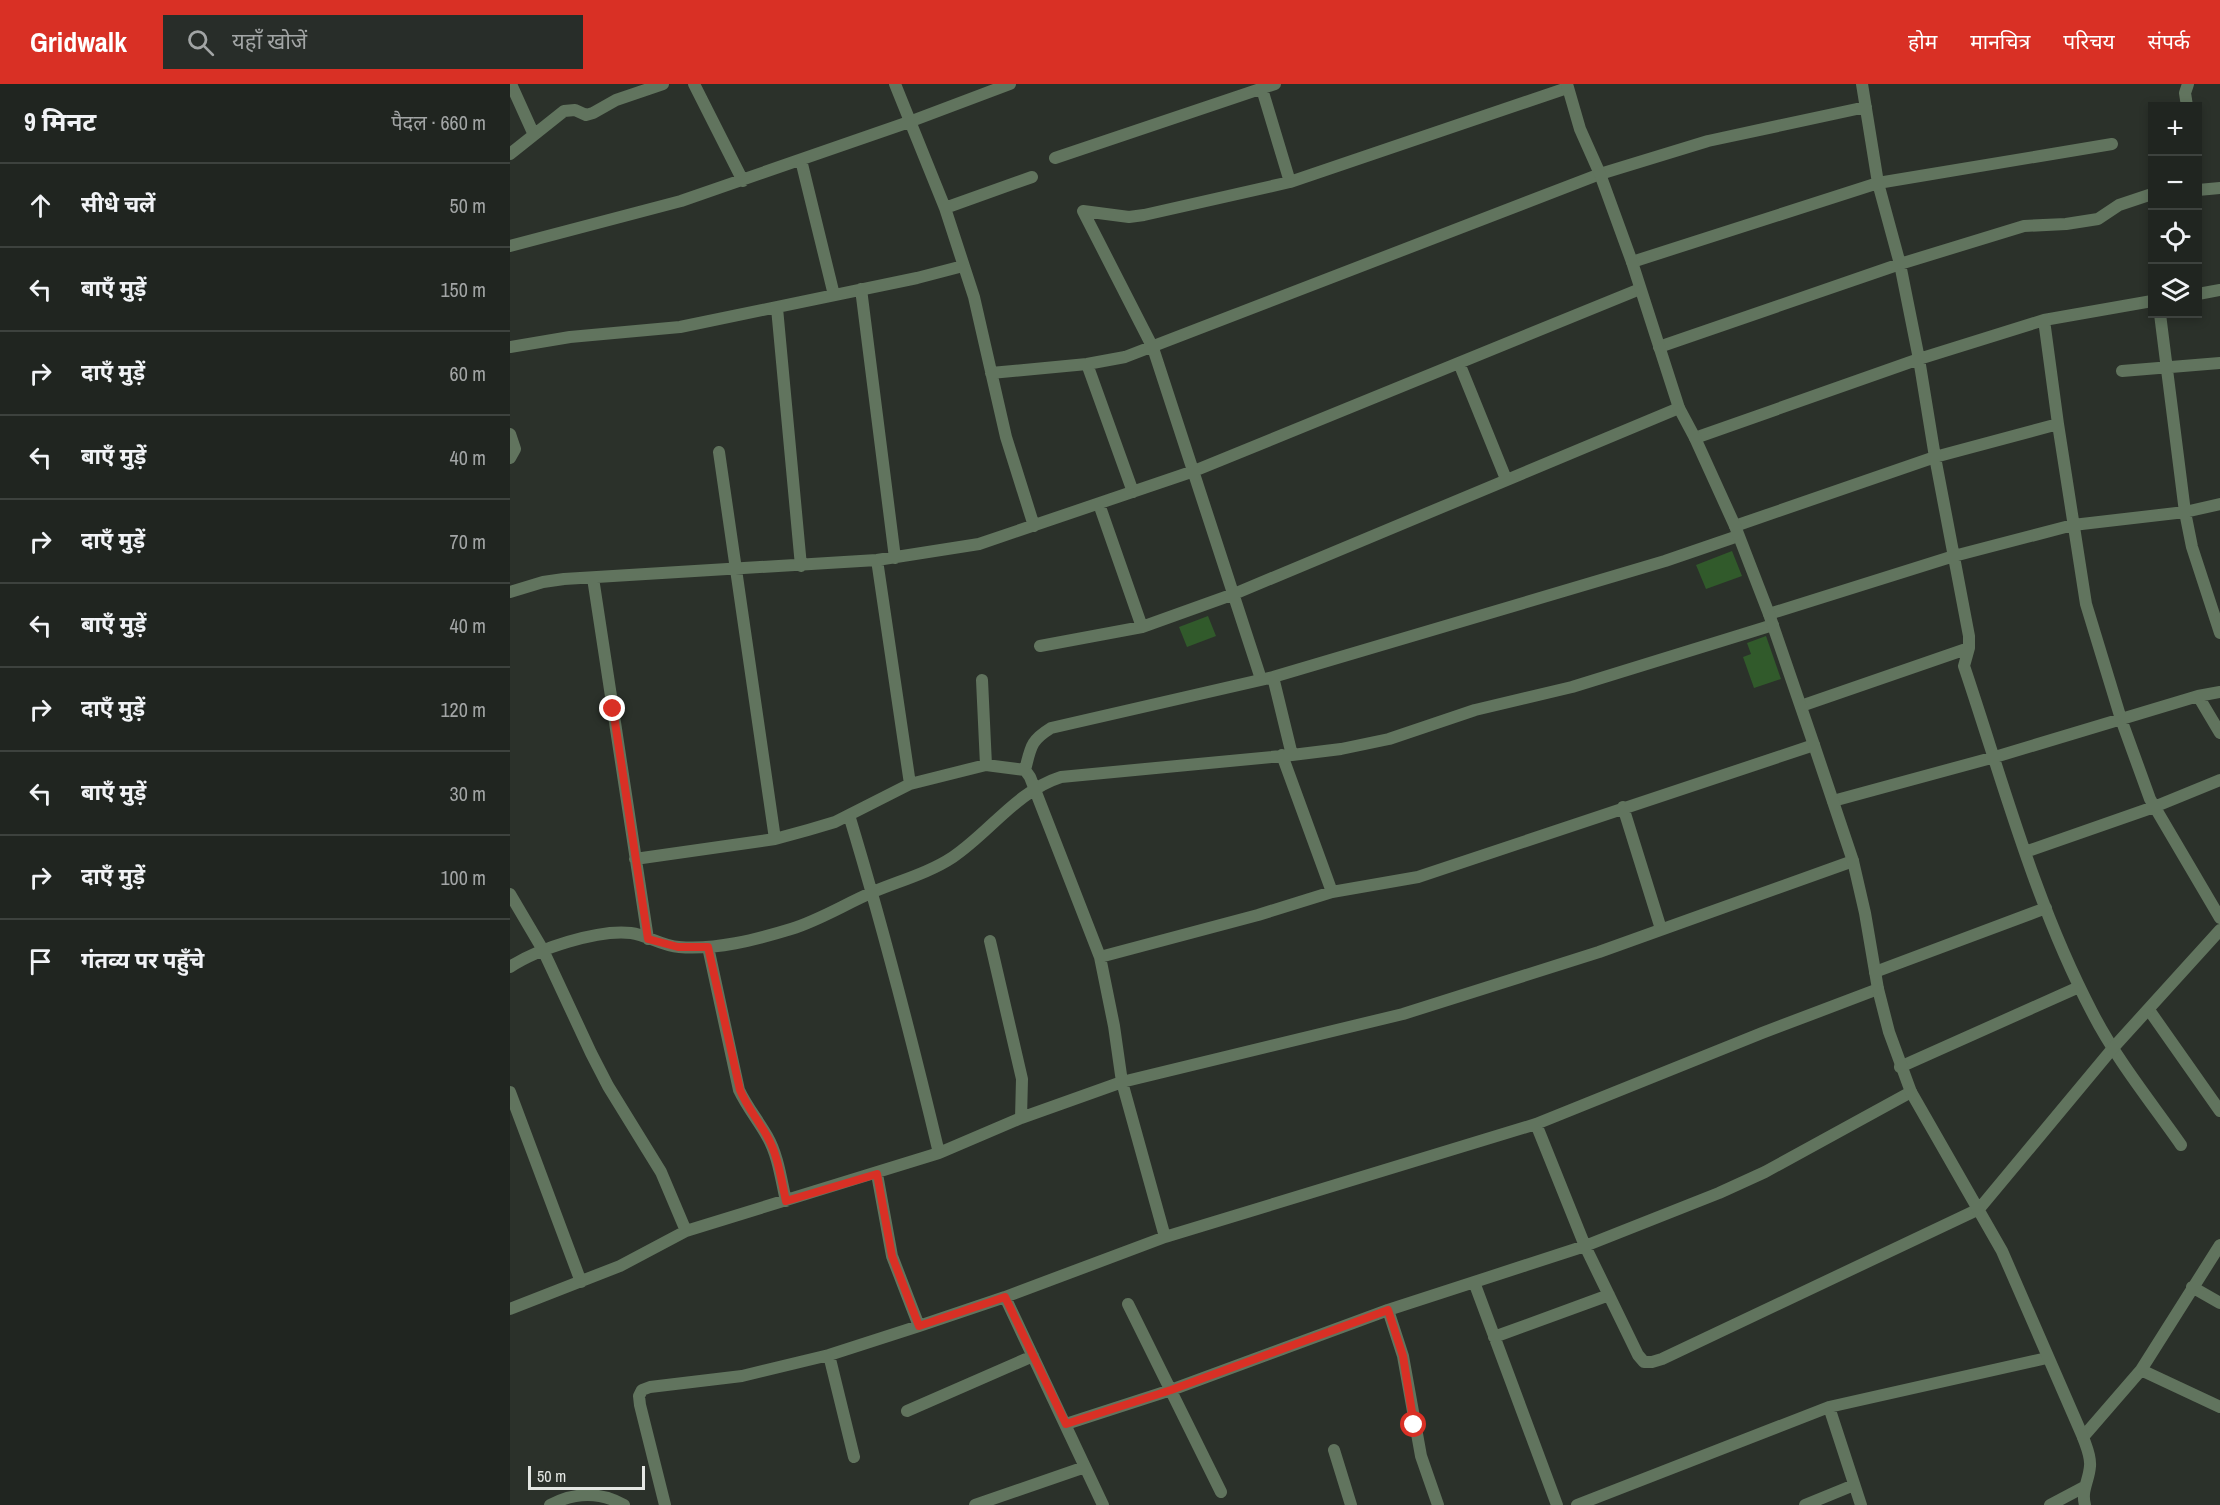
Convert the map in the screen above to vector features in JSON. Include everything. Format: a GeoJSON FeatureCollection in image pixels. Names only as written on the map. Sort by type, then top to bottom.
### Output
{"type":"FeatureCollection","features":[{"type":"Feature","properties":{"kind":"street"},"geometry":{"type":"LineString","coordinates":[[511,84],[534,135]]}},
{"type":"Feature","properties":{"kind":"street"},"geometry":{"type":"LineString","coordinates":[[510,154],[564,111],[575,110],[586,115],[622,97],[663,84]]}},
{"type":"Feature","properties":{"kind":"street"},"geometry":{"type":"LineString","coordinates":[[694,84],[743,180]]}},
{"type":"Feature","properties":{"kind":"street"},"geometry":{"type":"LineString","coordinates":[[895,84],[945,208],[981,320],[1013,463],[1034,526]]}},
{"type":"Feature","properties":{"kind":"street"},"geometry":{"type":"LineString","coordinates":[[510,246],[681,201],[909,122],[1010,84]]}},
{"type":"Feature","properties":{"kind":"street"},"geometry":{"type":"LineString","coordinates":[[1055,158],[1275,84]]}},
{"type":"Feature","properties":{"kind":"street"},"geometry":{"type":"LineString","coordinates":[[1862,84],[1878,183],[1900,264],[1919,359],[1969,636],[1969,648],[1964,666],[2025,852],[2079,987],[2113,1048],[2181,1145]]}},
{"type":"Feature","properties":{"kind":"street"},"geometry":{"type":"LineString","coordinates":[[2186,102],[2185,93],[2188,84]]}},
{"type":"Feature","properties":{"kind":"street"},"geometry":{"type":"LineString","coordinates":[[1332,892],[1287,755],[1267,678],[1234,594],[1153,348],[1083,211],[1129,217],[1290,182],[1567,86],[1580,129],[1600,174],[1632,262],[1679,408],[1695,438],[1736,531],[1771,620],[1801,706],[1853,861],[1865,913],[1878,989],[1900,1067],[1911,1092],[1979,1209],[2014,1277],[2083,1437],[2091,1463],[2084,1487],[2085,1505]]}},
{"type":"Feature","properties":{"kind":"street"},"geometry":{"type":"LineString","coordinates":[[1262,89],[1290,182]]}},
{"type":"Feature","properties":{"kind":"street"},"geometry":{"type":"LineString","coordinates":[[992,373],[1107,361],[1153,348],[1419,242],[1600,174],[1708,141],[1866,107]]}},
{"type":"Feature","properties":{"kind":"street"},"geometry":{"type":"LineString","coordinates":[[1632,262],[1878,183],[2112,144]]}},
{"type":"Feature","properties":{"kind":"street"},"geometry":{"type":"LineString","coordinates":[[801,160],[834,295]]}},
{"type":"Feature","properties":{"kind":"street"},"geometry":{"type":"LineString","coordinates":[[945,208],[1032,177]]}},
{"type":"Feature","properties":{"kind":"street"},"geometry":{"type":"LineString","coordinates":[[2202,190],[2220,188]]}},
{"type":"Feature","properties":{"kind":"street"},"geometry":{"type":"LineString","coordinates":[[1659,347],[1900,264],[2024,226],[2066,224],[2098,219],[2119,205],[2148,195]]}},
{"type":"Feature","properties":{"kind":"street"},"geometry":{"type":"LineString","coordinates":[[510,347],[570,337],[680,327],[777,308],[963,266]]}},
{"type":"Feature","properties":{"kind":"street"},"geometry":{"type":"LineString","coordinates":[[861,289],[895,558]]}},
{"type":"Feature","properties":{"kind":"street"},"geometry":{"type":"LineString","coordinates":[[510,592],[543,582],[878,560],[979,544],[1194,471],[1640,289]]}},
{"type":"Feature","properties":{"kind":"street"},"geometry":{"type":"LineString","coordinates":[[2202,293],[2220,290]]}},
{"type":"Feature","properties":{"kind":"street"},"geometry":{"type":"LineString","coordinates":[[1695,438],[1919,359],[2044,320],[2148,302]]}},
{"type":"Feature","properties":{"kind":"street"},"geometry":{"type":"LineString","coordinates":[[777,308],[801,566]]}},
{"type":"Feature","properties":{"kind":"street"},"geometry":{"type":"LineString","coordinates":[[2161,318],[2185,512],[2193,547],[2220,633]]}},
{"type":"Feature","properties":{"kind":"street"},"geometry":{"type":"LineString","coordinates":[[2044,320],[2086,604],[2121,719],[2154,807],[2220,918]]}},
{"type":"Feature","properties":{"kind":"street"},"geometry":{"type":"LineString","coordinates":[[1459,363],[1506,479]]}},
{"type":"Feature","properties":{"kind":"street"},"geometry":{"type":"LineString","coordinates":[[2122,371],[2220,363]]}},
{"type":"Feature","properties":{"kind":"street"},"geometry":{"type":"LineString","coordinates":[[1087,364],[1133,492]]}},
{"type":"Feature","properties":{"kind":"street"},"geometry":{"type":"LineString","coordinates":[[1040,646],[1142,627],[1234,594],[1679,408]]}},
{"type":"Feature","properties":{"kind":"street"},"geometry":{"type":"LineString","coordinates":[[1024,770],[1031,747],[1037,737],[1051,728],[1267,678],[1633,571],[1935,456],[2058,424]]}},
{"type":"Feature","properties":{"kind":"street"},"geometry":{"type":"LineString","coordinates":[[510,434],[515,449],[510,458]]}},
{"type":"Feature","properties":{"kind":"street"},"geometry":{"type":"LineString","coordinates":[[719,452],[774,839]]}},
{"type":"Feature","properties":{"kind":"street"},"geometry":{"type":"LineString","coordinates":[[1099,504],[1142,627]]}},
{"type":"Feature","properties":{"kind":"street"},"geometry":{"type":"LineString","coordinates":[[510,968],[525,957],[573,940],[615,933],[632,933],[678,947],[708,947],[790,930],[951,859],[1034,788],[1061,777],[1341,749],[1389,739],[1475,710],[1572,687],[1954,556],[2073,525],[2185,512],[2220,504]]}},
{"type":"Feature","properties":{"kind":"street"},"geometry":{"type":"LineString","coordinates":[[878,560],[910,784]]}},
{"type":"Feature","properties":{"kind":"street"},"geometry":{"type":"LineString","coordinates":[[593,579],[648,939]]}},
{"type":"Feature","properties":{"kind":"street"},"geometry":{"type":"LineString","coordinates":[[1801,706],[1969,648]]}},
{"type":"Feature","properties":{"kind":"street"},"geometry":{"type":"LineString","coordinates":[[982,680],[986,765]]}},
{"type":"Feature","properties":{"kind":"street"},"geometry":{"type":"LineString","coordinates":[[1833,801],[1995,757],[2198,696],[2220,692]]}},
{"type":"Feature","properties":{"kind":"street"},"geometry":{"type":"LineString","coordinates":[[2198,696],[2220,733]]}},
{"type":"Feature","properties":{"kind":"street"},"geometry":{"type":"LineString","coordinates":[[1100,957],[1258,915],[1332,892],[1418,877],[1814,745]]}},
{"type":"Feature","properties":{"kind":"street"},"geometry":{"type":"LineString","coordinates":[[635,859],[774,839],[835,822],[910,784],[986,765],[1024,770],[1030,777],[1100,957],[1114,1026],[1122,1082],[1165,1237]]}},
{"type":"Feature","properties":{"kind":"street"},"geometry":{"type":"LineString","coordinates":[[2025,852],[2154,807],[2220,780]]}},
{"type":"Feature","properties":{"kind":"street"},"geometry":{"type":"LineString","coordinates":[[1623,807],[1661,929]]}},
{"type":"Feature","properties":{"kind":"street"},"geometry":{"type":"LineString","coordinates":[[849,815],[907,1017],[939,1154]]}},
{"type":"Feature","properties":{"kind":"street"},"geometry":{"type":"LineString","coordinates":[[510,1309],[620,1266],[687,1231],[939,1154],[1021,1118],[1122,1082],[1403,1014],[1599,952],[1853,861]]}},
{"type":"Feature","properties":{"kind":"street"},"geometry":{"type":"LineString","coordinates":[[510,894],[543,950],[608,1086],[661,1172],[687,1231]]}},
{"type":"Feature","properties":{"kind":"street"},"geometry":{"type":"LineString","coordinates":[[1875,972],[2046,908]]}},
{"type":"Feature","properties":{"kind":"street"},"geometry":{"type":"LineString","coordinates":[[1536,1124],[1585,1246],[1638,1354],[1644,1362],[1652,1362],[1979,1209],[2113,1048],[2220,930]]}},
{"type":"Feature","properties":{"kind":"street"},"geometry":{"type":"LineString","coordinates":[[990,941],[1022,1079],[1021,1118]]}},
{"type":"Feature","properties":{"kind":"street"},"geometry":{"type":"LineString","coordinates":[[708,947],[740,1090],[747,1107],[767,1135],[774,1151],[786,1201]]}},
{"type":"Feature","properties":{"kind":"street"},"geometry":{"type":"LineString","coordinates":[[1900,1067],[2079,987]]}},
{"type":"Feature","properties":{"kind":"street"},"geometry":{"type":"LineString","coordinates":[[665,1505],[640,1404],[639,1396],[642,1390],[650,1387],[742,1376],[829,1355],[919,1326],[1005,1297],[1165,1237],[1536,1124],[1878,989]]}},
{"type":"Feature","properties":{"kind":"street"},"geometry":{"type":"LineString","coordinates":[[2149,1010],[2220,1111]]}},
{"type":"Feature","properties":{"kind":"street"},"geometry":{"type":"LineString","coordinates":[[510,1092],[581,1282]]}},
{"type":"Feature","properties":{"kind":"street"},"geometry":{"type":"LineString","coordinates":[[1066,1424],[1171,1390],[1388,1310],[1585,1246],[1719,1193],[1765,1172],[1911,1092]]}},
{"type":"Feature","properties":{"kind":"street"},"geometry":{"type":"LineString","coordinates":[[877,1174],[892,1256],[919,1326]]}},
{"type":"Feature","properties":{"kind":"street"},"geometry":{"type":"LineString","coordinates":[[2083,1437],[2141,1370],[2220,1245]]}},
{"type":"Feature","properties":{"kind":"street"},"geometry":{"type":"LineString","coordinates":[[1474,1282],[1557,1505]]}},
{"type":"Feature","properties":{"kind":"street"},"geometry":{"type":"LineString","coordinates":[[2192,1287],[2220,1303]]}},
{"type":"Feature","properties":{"kind":"street"},"geometry":{"type":"LineString","coordinates":[[1494,1337],[1609,1295]]}},
{"type":"Feature","properties":{"kind":"street"},"geometry":{"type":"LineString","coordinates":[[1005,1297],[1103,1505]]}},
{"type":"Feature","properties":{"kind":"street"},"geometry":{"type":"LineString","coordinates":[[1128,1304],[1221,1492]]}},
{"type":"Feature","properties":{"kind":"street"},"geometry":{"type":"LineString","coordinates":[[1388,1310],[1403,1356],[1421,1456],[1438,1505]]}},
{"type":"Feature","properties":{"kind":"street"},"geometry":{"type":"LineString","coordinates":[[829,1355],[854,1457]]}},
{"type":"Feature","properties":{"kind":"street"},"geometry":{"type":"LineString","coordinates":[[907,1411],[1033,1356]]}},
{"type":"Feature","properties":{"kind":"street"},"geometry":{"type":"LineString","coordinates":[[1577,1505],[1829,1407],[2047,1358]]}},
{"type":"Feature","properties":{"kind":"street"},"geometry":{"type":"LineString","coordinates":[[2141,1370],[2220,1407]]}},
{"type":"Feature","properties":{"kind":"street"},"geometry":{"type":"LineString","coordinates":[[1829,1407],[1861,1505]]}},
{"type":"Feature","properties":{"kind":"street"},"geometry":{"type":"LineString","coordinates":[[1334,1450],[1351,1505]]}},
{"type":"Feature","properties":{"kind":"street"},"geometry":{"type":"LineString","coordinates":[[980,1504],[1085,1467]]}},
{"type":"Feature","properties":{"kind":"street"},"geometry":{"type":"LineString","coordinates":[[1805,1505],[1854,1485]]}},
{"type":"Feature","properties":{"kind":"street"},"geometry":{"type":"LineString","coordinates":[[2050,1505],[2084,1487]]}},
{"type":"Feature","properties":{"kind":"street"},"geometry":{"type":"LineString","coordinates":[[550,1505],[580,1494],[602,1495],[624,1505]]}},
{"type":"Feature","properties":{"kind":"building"},"geometry":{"type":"Polygon","coordinates":[[[1732,551],[1742,576],[1706,589],[1696,565],[1732,551]]]}},
{"type":"Feature","properties":{"kind":"building"},"geometry":{"type":"Polygon","coordinates":[[[1208,616],[1216,636],[1187,647],[1179,627],[1208,616]]]}},
{"type":"Feature","properties":{"kind":"building"},"geometry":{"type":"Polygon","coordinates":[[[1766,636],[1781,679],[1754,688],[1743,657],[1751,654],[1747,643],[1766,636]]]}},
{"type":"Feature","properties":{"kind":"route"},"geometry":{"type":"LineString","coordinates":[[613,709],[648,939],[678,947],[708,947],[734,1072],[747,1107],[767,1135],[774,1151],[786,1201],[877,1174],[892,1256],[919,1326],[1005,1297],[1066,1424],[1171,1390],[1388,1310],[1403,1356],[1414,1425]]}}]}
